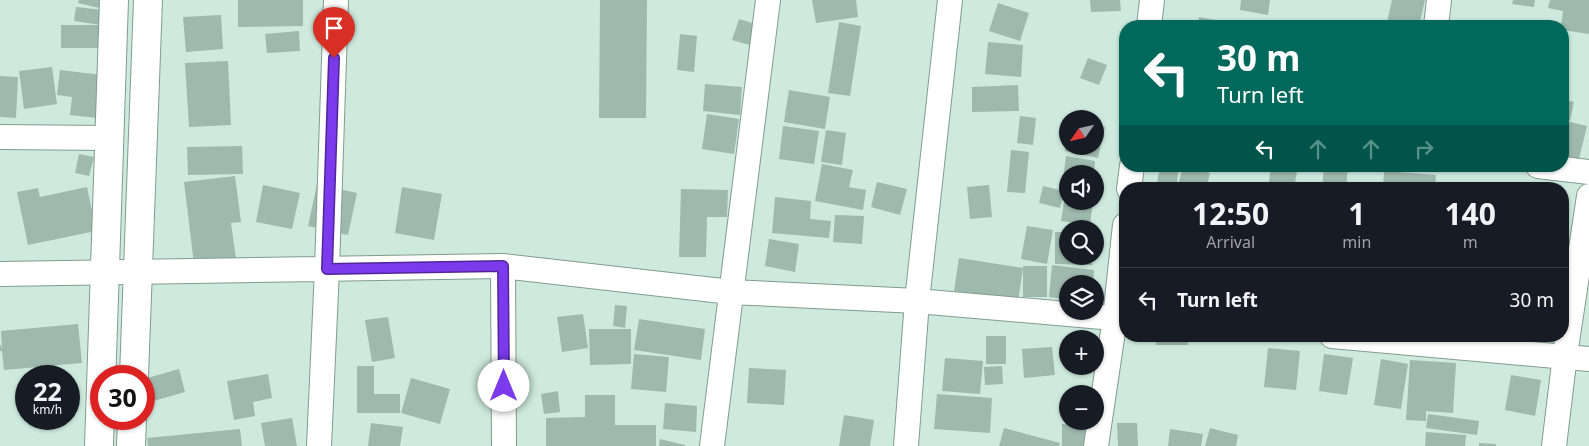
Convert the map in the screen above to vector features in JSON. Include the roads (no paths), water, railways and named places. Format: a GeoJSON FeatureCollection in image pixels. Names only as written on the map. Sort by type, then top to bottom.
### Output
{"type":"FeatureCollection","features":[{"type":"Feature","properties":{"kind":"street"},"geometry":{"type":"LineString","coordinates":[[99,446],[114,0]]}},
{"type":"Feature","properties":{"kind":"street"},"geometry":{"type":"LineString","coordinates":[[134,365],[148,0]]}},
{"type":"Feature","properties":{"kind":"street"},"geometry":{"type":"LineString","coordinates":[[319,446],[336,0]]}},
{"type":"Feature","properties":{"kind":"street"},"geometry":{"type":"LineString","coordinates":[[712,446],[768,0]]}},
{"type":"Feature","properties":{"kind":"street"},"geometry":{"type":"LineString","coordinates":[[906,446],[918,301],[950,0]]}},
{"type":"Feature","properties":{"kind":"street"},"geometry":{"type":"LineString","coordinates":[[1150,20],[1152,0]]}},
{"type":"Feature","properties":{"kind":"street"},"geometry":{"type":"LineString","coordinates":[[1437,20],[1439,0]]}},
{"type":"Feature","properties":{"kind":"street"},"geometry":{"type":"LineString","coordinates":[[0,137],[109,138]]}},
{"type":"Feature","properties":{"kind":"street"},"geometry":{"type":"LineString","coordinates":[[1569,170],[1589,172]]}},
{"type":"Feature","properties":{"kind":"street"},"geometry":{"type":"LineString","coordinates":[[1569,324],[1589,196]]}},
{"type":"Feature","properties":{"kind":"street"},"geometry":{"type":"LineString","coordinates":[[503,266],[504,446]]}},
{"type":"Feature","properties":{"kind":"street"},"geometry":{"type":"LineString","coordinates":[[0,274],[503,266],[731,292],[918,301],[1119,319]]}},
{"type":"Feature","properties":{"kind":"street"},"geometry":{"type":"LineString","coordinates":[[1096,446],[1119,324]]}},
{"type":"Feature","properties":{"kind":"street"},"geometry":{"type":"LineString","coordinates":[[1402,342],[1589,359]]}},
{"type":"Feature","properties":{"kind":"street"},"geometry":{"type":"LineString","coordinates":[[1554,446],[1566,342]]}},
{"type":"Feature","properties":{"kind":"street"},"geometry":{"type":"LineString","coordinates":[[131,446],[132,430]]}}]}
